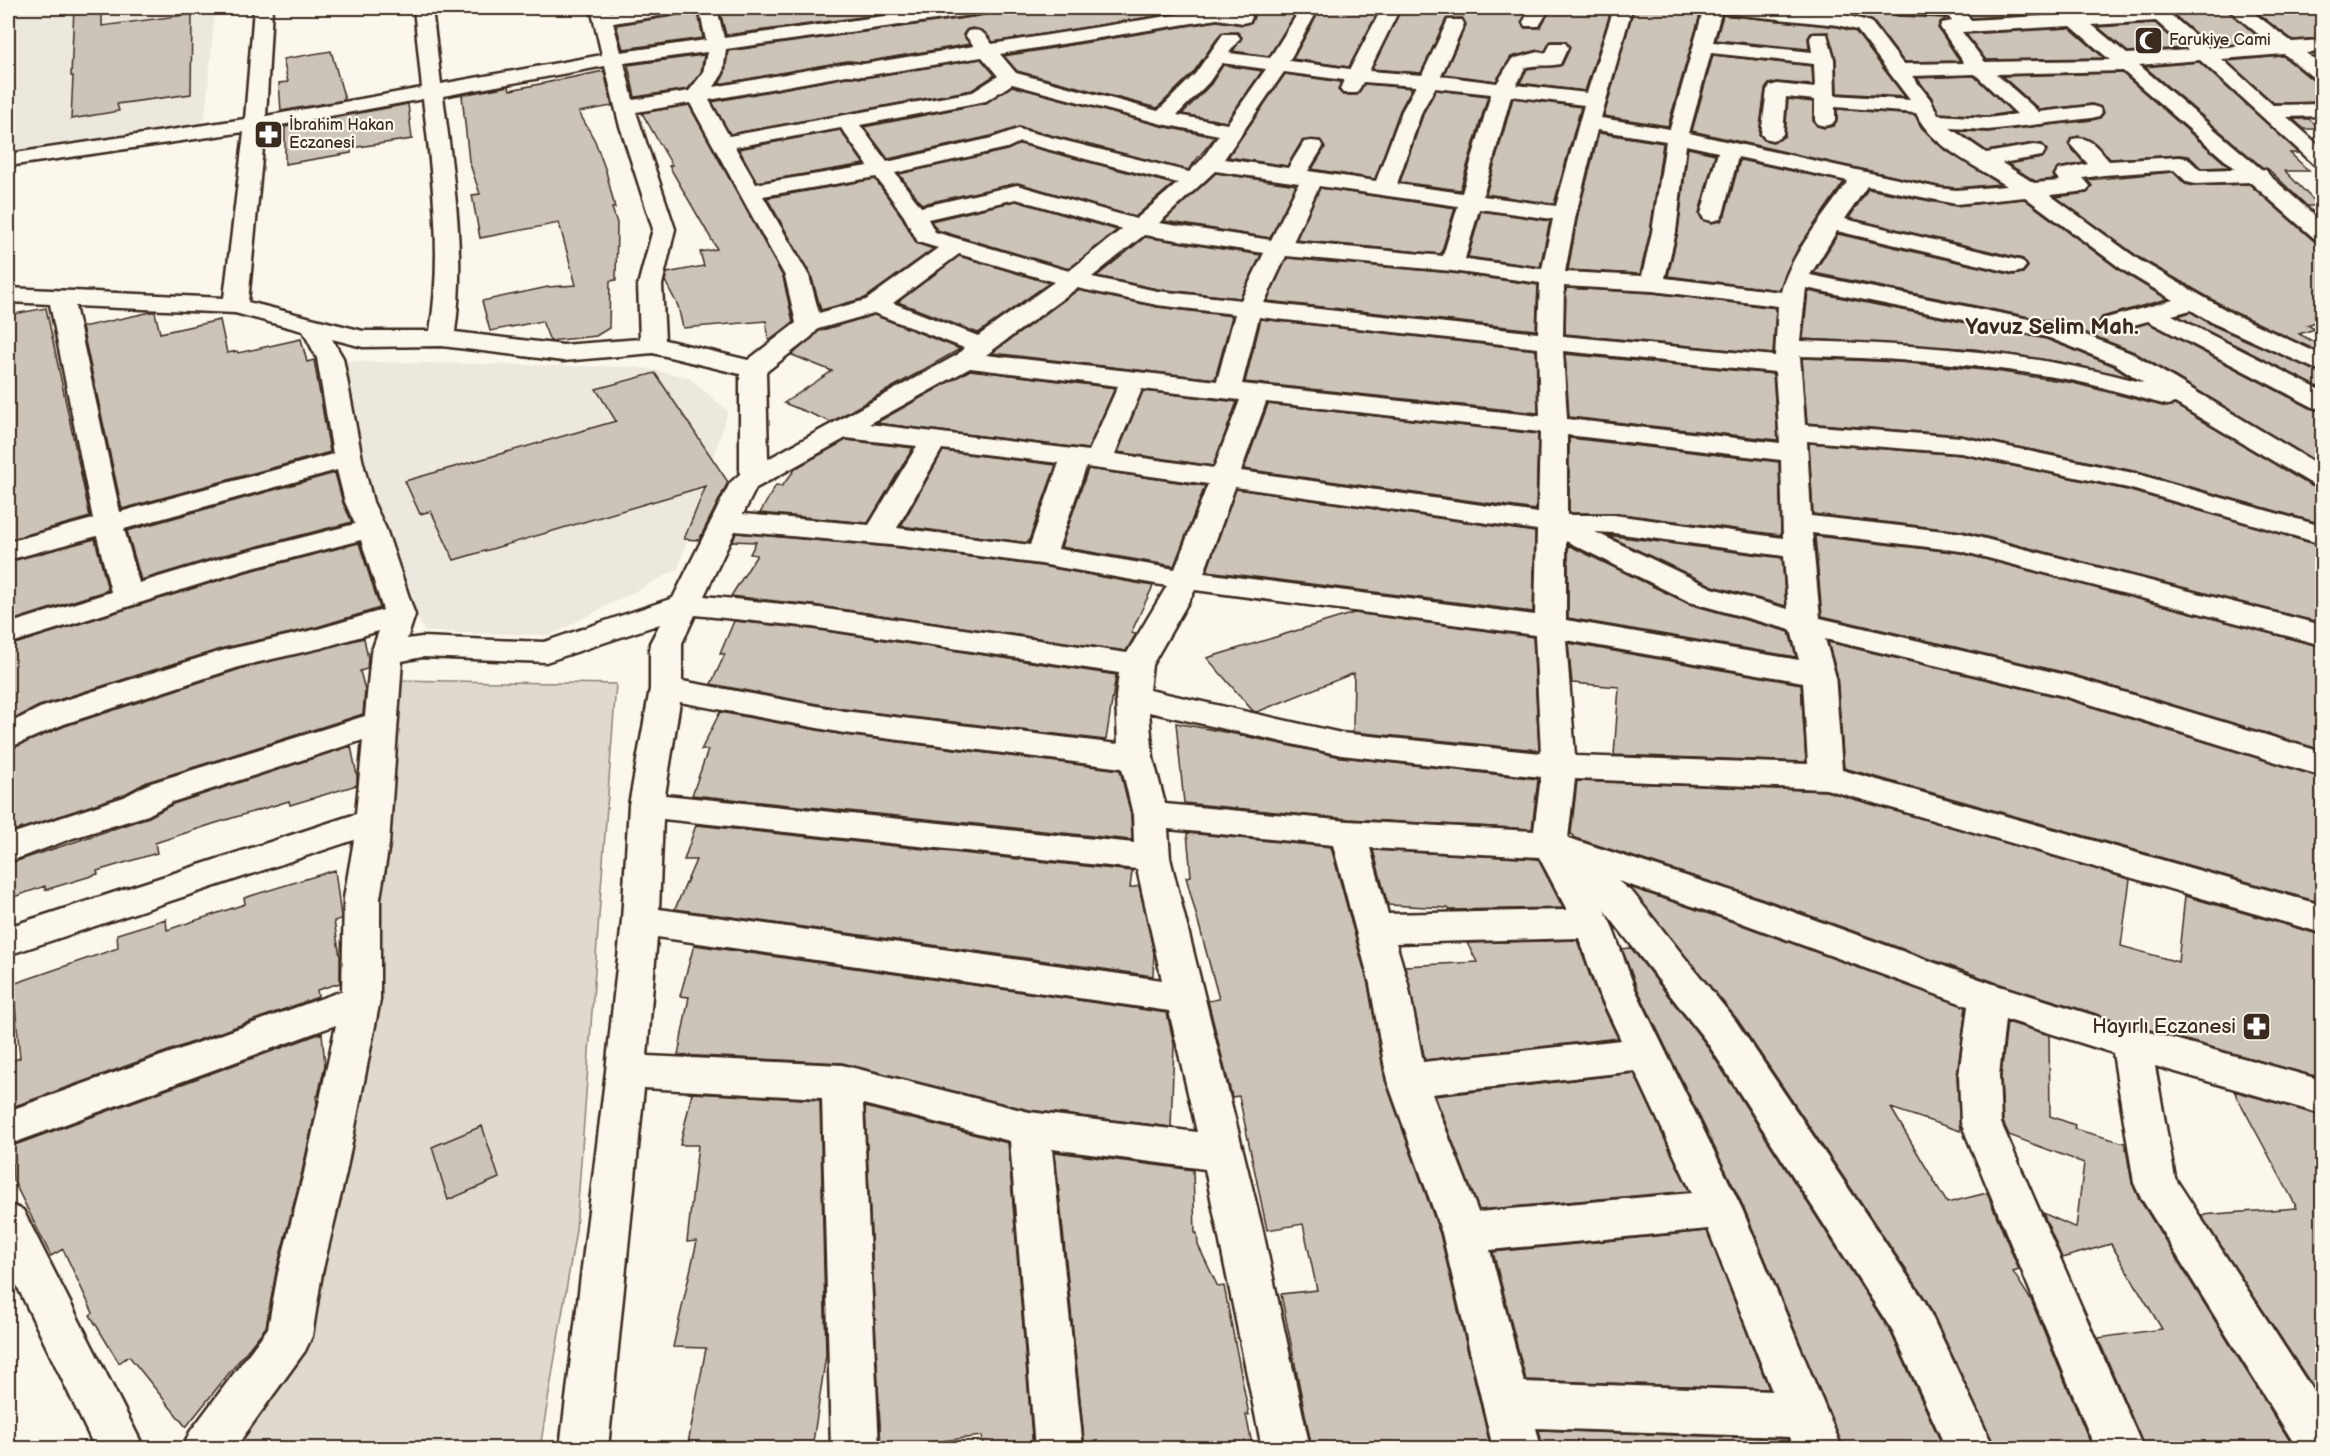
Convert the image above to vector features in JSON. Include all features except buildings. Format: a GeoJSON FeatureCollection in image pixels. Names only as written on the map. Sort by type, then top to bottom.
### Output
{"type":"FeatureCollection","features":[{"type":"Feature","properties":{"kind":"street"},"geometry":{"type":"LineString","coordinates":[[235,306],[255,124],[263,8]]}},
{"type":"Feature","properties":{"kind":"street"},"geometry":{"type":"LineString","coordinates":[[423,8],[431,93],[442,161],[448,289],[442,338]]}},
{"type":"Feature","properties":{"kind":"street"},"geometry":{"type":"LineString","coordinates":[[653,345],[650,285],[664,229],[629,123],[627,107],[611,59],[601,13],[672,8]]}},
{"type":"Feature","properties":{"kind":"street"},"geometry":{"type":"LineString","coordinates":[[696,96],[713,74],[717,45],[708,8]]}},
{"type":"Feature","properties":{"kind":"street"},"geometry":{"type":"LineString","coordinates":[[8,160],[255,124],[611,59],[955,9],[979,8]]}},
{"type":"Feature","properties":{"kind":"street"},"geometry":{"type":"LineString","coordinates":[[584,1449],[626,1071],[640,920],[646,805],[666,689],[666,644],[724,521],[744,483],[973,353],[1073,280],[1172,201],[1201,172],[1231,131],[1278,65],[1310,8]]}},
{"type":"Feature","properties":{"kind":"street"},"geometry":{"type":"LineString","coordinates":[[1353,82],[1391,8]]}},
{"type":"Feature","properties":{"kind":"street"},"geometry":{"type":"LineString","coordinates":[[1507,1404],[1811,1432],[1721,1209],[1616,988],[1593,924],[1550,845],[1559,767],[1550,627],[1554,424],[1550,342],[1552,278],[1565,213],[1623,8]]}},
{"type":"Feature","properties":{"kind":"street"},"geometry":{"type":"LineString","coordinates":[[1652,284],[1664,232],[1678,136],[1713,8]]}},
{"type":"Feature","properties":{"kind":"street"},"geometry":{"type":"LineString","coordinates":[[1724,8],[1827,14],[1875,14],[1896,70],[1920,99],[1926,114],[1949,139],[2029,190],[2131,265],[2192,302],[2322,364]]}},
{"type":"Feature","properties":{"kind":"street"},"geometry":{"type":"LineString","coordinates":[[1899,8],[1952,9],[1966,26]]}},
{"type":"Feature","properties":{"kind":"street"},"geometry":{"type":"LineString","coordinates":[[2236,8],[2322,75]]}},
{"type":"Feature","properties":{"kind":"street"},"geometry":{"type":"LineString","coordinates":[[955,9],[1009,77],[1162,118],[1231,131]]}},
{"type":"Feature","properties":{"kind":"street"},"geometry":{"type":"LineString","coordinates":[[627,107],[762,86],[847,69],[864,70],[987,50],[1214,10],[1246,12],[1219,57],[1202,78],[1162,118]]}},
{"type":"Feature","properties":{"kind":"street"},"geometry":{"type":"LineString","coordinates":[[2035,119],[1981,69],[1949,27],[2069,13],[2157,11],[2322,159]]}},
{"type":"Feature","properties":{"kind":"street"},"geometry":{"type":"LineString","coordinates":[[2069,13],[2322,233]]}},
{"type":"Feature","properties":{"kind":"street"},"geometry":{"type":"LineString","coordinates":[[1825,105],[1824,59],[1827,14]]}},
{"type":"Feature","properties":{"kind":"street"},"geometry":{"type":"LineString","coordinates":[[1384,188],[1412,111],[1429,81],[1455,24]]}},
{"type":"Feature","properties":{"kind":"street"},"geometry":{"type":"LineString","coordinates":[[1701,46],[1824,59]]}},
{"type":"Feature","properties":{"kind":"street"},"geometry":{"type":"LineString","coordinates":[[1896,70],[2125,63],[2204,53],[2322,46]]}},
{"type":"Feature","properties":{"kind":"street"},"geometry":{"type":"LineString","coordinates":[[1452,264],[1503,89],[1519,63],[1539,58],[1553,60],[1558,47]]}},
{"type":"Feature","properties":{"kind":"street"},"geometry":{"type":"LineString","coordinates":[[1219,57],[1278,65],[1353,82],[1429,81],[1503,89],[1678,136],[1956,197],[2079,186],[2066,175],[2104,168],[2178,163],[2195,177],[2258,175]]}},
{"type":"Feature","properties":{"kind":"street"},"geometry":{"type":"LineString","coordinates":[[1772,134],[1777,90],[1825,105],[1926,114],[1988,124],[2097,116],[2038,67]]}},
{"type":"Feature","properties":{"kind":"street"},"geometry":{"type":"LineString","coordinates":[[724,143],[979,97],[1009,77]]}},
{"type":"Feature","properties":{"kind":"street"},"geometry":{"type":"LineString","coordinates":[[696,96],[797,276],[809,324]]}},
{"type":"Feature","properties":{"kind":"street"},"geometry":{"type":"LineString","coordinates":[[2270,111],[2322,110]]}},
{"type":"Feature","properties":{"kind":"street"},"geometry":{"type":"LineString","coordinates":[[847,122],[915,215],[926,237],[1073,280],[1157,298],[1550,342],[1786,357],[1865,349],[1983,358],[2063,370],[2198,405]]}},
{"type":"Feature","properties":{"kind":"street"},"geometry":{"type":"LineString","coordinates":[[749,192],[880,170],[999,144],[1018,135],[1201,172],[1303,177],[1565,213]]}},
{"type":"Feature","properties":{"kind":"street"},"geometry":{"type":"LineString","coordinates":[[2080,144],[2104,168]]}},
{"type":"Feature","properties":{"kind":"street"},"geometry":{"type":"LineString","coordinates":[[1286,1449],[1240,1227],[1152,858],[1150,815],[1136,758],[1134,681],[1186,580],[1224,478],[1242,391],[1249,309],[1279,248],[1312,147]]}},
{"type":"Feature","properties":{"kind":"street"},"geometry":{"type":"LineString","coordinates":[[1712,214],[1730,147]]}},
{"type":"Feature","properties":{"kind":"street"},"geometry":{"type":"LineString","coordinates":[[1982,160],[2034,151]]}},
{"type":"Feature","properties":{"kind":"street"},"geometry":{"type":"LineString","coordinates":[[1826,777],[1819,674],[1804,624],[1794,443],[1786,357],[1793,289],[1831,223],[1862,178]]}},
{"type":"Feature","properties":{"kind":"street"},"geometry":{"type":"LineString","coordinates":[[915,215],[1017,192],[1140,227],[1279,248],[1452,264],[1552,278],[1793,289],[2054,331],[2124,359],[2322,478]]}},
{"type":"Feature","properties":{"kind":"street"},"geometry":{"type":"LineString","coordinates":[[1831,223],[2014,266]]}},
{"type":"Feature","properties":{"kind":"street"},"geometry":{"type":"LineString","coordinates":[[753,369],[802,332],[809,324],[875,305],[957,245]]}},
{"type":"Feature","properties":{"kind":"street"},"geometry":{"type":"LineString","coordinates":[[8,295],[235,306],[363,339],[442,338],[564,353],[653,345],[753,369]]}},
{"type":"Feature","properties":{"kind":"street"},"geometry":{"type":"LineString","coordinates":[[62,297],[108,524],[127,596]]}},
{"type":"Feature","properties":{"kind":"street"},"geometry":{"type":"LineString","coordinates":[[2112,324],[2192,302]]}},
{"type":"Feature","properties":{"kind":"street"},"geometry":{"type":"LineString","coordinates":[[875,305],[973,353],[1133,380],[1554,424],[1794,443],[1961,445],[2133,481],[2322,535]]}},
{"type":"Feature","properties":{"kind":"street"},"geometry":{"type":"LineString","coordinates":[[2150,313],[2322,401]]}},
{"type":"Feature","properties":{"kind":"street"},"geometry":{"type":"LineString","coordinates":[[207,1449],[289,1336],[300,1274],[325,1173],[361,1000],[362,898],[373,821],[387,653],[400,615],[372,529],[359,502],[348,459],[330,358],[314,326]]}},
{"type":"Feature","properties":{"kind":"street"},"geometry":{"type":"LineString","coordinates":[[753,369],[754,478]]}},
{"type":"Feature","properties":{"kind":"street"},"geometry":{"type":"LineString","coordinates":[[1041,555],[1087,459],[1133,380]]}},
{"type":"Feature","properties":{"kind":"street"},"geometry":{"type":"LineString","coordinates":[[840,429],[1087,459],[1551,523],[1614,524],[1799,536],[1962,542],[2322,635]]}},
{"type":"Feature","properties":{"kind":"street"},"geometry":{"type":"LineString","coordinates":[[878,535],[934,440]]}},
{"type":"Feature","properties":{"kind":"street"},"geometry":{"type":"LineString","coordinates":[[8,551],[348,459]]}},
{"type":"Feature","properties":{"kind":"street"},"geometry":{"type":"LineString","coordinates":[[724,521],[878,535],[1041,555],[1186,580],[1550,627],[1819,674]]}},
{"type":"Feature","properties":{"kind":"street"},"geometry":{"type":"LineString","coordinates":[[1551,523],[1701,595],[1804,624],[2070,687],[2322,764]]}},
{"type":"Feature","properties":{"kind":"street"},"geometry":{"type":"LineString","coordinates":[[8,634],[235,563],[372,529]]}},
{"type":"Feature","properties":{"kind":"street"},"geometry":{"type":"LineString","coordinates":[[387,653],[422,647],[546,652],[686,604],[812,617],[1134,681],[1341,744],[1559,767],[1826,777],[2322,919]]}},
{"type":"Feature","properties":{"kind":"street"},"geometry":{"type":"LineString","coordinates":[[8,737],[52,716],[236,657],[321,638],[400,615]]}},
{"type":"Feature","properties":{"kind":"street"},"geometry":{"type":"LineString","coordinates":[[666,689],[844,722],[1136,758]]}},
{"type":"Feature","properties":{"kind":"street"},"geometry":{"type":"LineString","coordinates":[[8,849],[61,829],[136,806],[159,793],[380,723]]}},
{"type":"Feature","properties":{"kind":"street"},"geometry":{"type":"LineString","coordinates":[[646,805],[1152,858]]}},
{"type":"Feature","properties":{"kind":"street"},"geometry":{"type":"LineString","coordinates":[[1150,815],[1348,834],[1550,845],[1750,912],[1988,998],[2131,1043],[2322,1096]]}},
{"type":"Feature","properties":{"kind":"street"},"geometry":{"type":"LineString","coordinates":[[8,941],[373,821]]}},
{"type":"Feature","properties":{"kind":"street"},"geometry":{"type":"LineString","coordinates":[[1348,834],[1389,984],[1407,1080],[1464,1233],[1517,1449]]}},
{"type":"Feature","properties":{"kind":"street"},"geometry":{"type":"LineString","coordinates":[[1550,845],[1620,903],[1721,1031],[1909,1317],[1970,1449]]}},
{"type":"Feature","properties":{"kind":"street"},"geometry":{"type":"LineString","coordinates":[[640,920],[1184,998]]}},
{"type":"Feature","properties":{"kind":"street"},"geometry":{"type":"LineString","coordinates":[[1374,929],[1593,924]]}},
{"type":"Feature","properties":{"kind":"street"},"geometry":{"type":"LineString","coordinates":[[1988,998],[1979,1076],[1981,1123],[2119,1449]]}},
{"type":"Feature","properties":{"kind":"street"},"geometry":{"type":"LineString","coordinates":[[8,1128],[361,1000]]}},
{"type":"Feature","properties":{"kind":"street"},"geometry":{"type":"LineString","coordinates":[[2131,1043],[2155,1183],[2322,1446]]}},
{"type":"Feature","properties":{"kind":"street"},"geometry":{"type":"LineString","coordinates":[[1407,1080],[1647,1053]]}},
{"type":"Feature","properties":{"kind":"street"},"geometry":{"type":"LineString","coordinates":[[626,1071],[842,1082],[1029,1130],[1221,1152]]}},
{"type":"Feature","properties":{"kind":"street"},"geometry":{"type":"LineString","coordinates":[[842,1082],[855,1449]]}},
{"type":"Feature","properties":{"kind":"street"},"geometry":{"type":"LineString","coordinates":[[1029,1130],[1059,1449]]}},
{"type":"Feature","properties":{"kind":"street"},"geometry":{"type":"LineString","coordinates":[[1464,1233],[1721,1209]]}},
{"type":"Feature","properties":{"kind":"street"},"geometry":{"type":"LineString","coordinates":[[8,1223],[120,1449]]}},
{"type":"Feature","properties":{"kind":"shaded area"},"geometry":{"type":"Polygon","coordinates":[[[8,8],[215,8],[205,118],[200,123],[8,152],[8,8]]]}},
{"type":"Feature","properties":{"kind":"shaded area"},"geometry":{"type":"Polygon","coordinates":[[[323,361],[638,367],[688,377],[728,411],[678,569],[551,635],[425,632],[360,506],[323,361]]]}},
{"type":"Feature","properties":{"kind":"shaded area"},"geometry":{"type":"Polygon","coordinates":[[[395,680],[616,684],[576,1230],[540,1448],[229,1448],[314,1310],[395,680]]]}},
{"type":"Feature","properties":{"kind":"place","name":"Farukiye Cami"},"geometry":{"type":"Point","coordinates":[2148,40]}},
{"type":"Feature","properties":{"kind":"place","name":"İbrahim Hakan Eczanesi"},"geometry":{"type":"Point","coordinates":[268,134]}},
{"type":"Feature","properties":{"kind":"place","name":"Hayırlı Eczanesi"},"geometry":{"type":"Point","coordinates":[2257,1027]}},
{"type":"Feature","properties":{"kind":"district","name":"Yavuz Selim Mah."},"geometry":{"type":"Point","coordinates":[2052,327]}}]}
